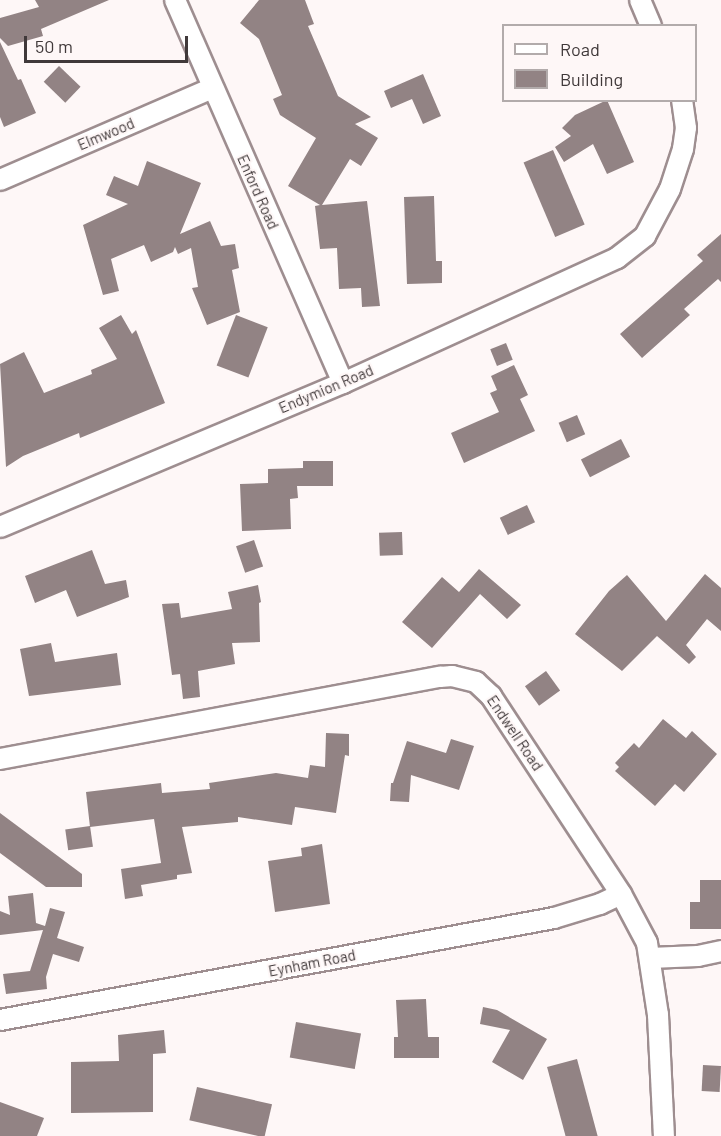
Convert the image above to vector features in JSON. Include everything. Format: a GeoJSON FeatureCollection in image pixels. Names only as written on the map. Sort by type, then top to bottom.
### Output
{"type":"FeatureCollection","features":[{"type":"Feature","properties":{"kind":"street","name":"Enford Road"},"geometry":{"type":"LineString","coordinates":[[175,0],[343,383]]}},
{"type":"Feature","properties":{"kind":"street"},"geometry":{"type":"LineString","coordinates":[[640,0],[650,24]]}},
{"type":"Feature","properties":{"kind":"street","name":"Elmwood"},"geometry":{"type":"LineString","coordinates":[[0,180],[213,88]]}},
{"type":"Feature","properties":{"kind":"street","name":"Endymion Road"},"geometry":{"type":"LineString","coordinates":[[0,527],[343,383],[617,258],[645,236],[661,209],[678,169],[686,128],[682,102]]}},
{"type":"Feature","properties":{"kind":"street","name":"Endwell Road"},"geometry":{"type":"LineString","coordinates":[[0,759],[440,677],[465,678],[476,682],[491,696],[638,923],[650,958],[658,1014],[664,1136]]}},
{"type":"Feature","properties":{"kind":"street","name":"Eynham Road"},"geometry":{"type":"LineString","coordinates":[[0,1020],[554,918],[600,904],[621,894]]}},
{"type":"Feature","properties":{"kind":"street"},"geometry":{"type":"LineString","coordinates":[[650,958],[721,953]]}},
{"type":"Feature","properties":{"kind":"building"},"geometry":{"type":"Polygon","coordinates":[[[35,0],[109,0],[41,29],[43,36],[8,46],[0,38],[0,18],[39,7],[35,0]]]}},
{"type":"Feature","properties":{"kind":"building"},"geometry":{"type":"Polygon","coordinates":[[[259,0],[305,0],[314,24],[308,26],[338,96],[371,117],[355,124],[378,138],[361,166],[350,159],[322,205],[367,201],[380,306],[362,307],[361,288],[339,289],[337,248],[320,249],[315,206],[320,205],[288,186],[316,138],[280,115],[273,99],[282,95],[259,39],[240,23],[259,0]]]}},
{"type":"Feature","properties":{"kind":"building"},"geometry":{"type":"Polygon","coordinates":[[[0,42],[18,80],[21,79],[36,113],[4,127],[0,117],[0,42]]]}},
{"type":"Feature","properties":{"kind":"building"},"geometry":{"type":"Polygon","coordinates":[[[59,66],[81,87],[65,103],[44,82],[59,66]]]}},
{"type":"Feature","properties":{"kind":"building"},"geometry":{"type":"Polygon","coordinates":[[[423,74],[441,116],[423,124],[412,99],[391,108],[384,91],[423,74]]]}},
{"type":"Feature","properties":{"kind":"building"},"geometry":{"type":"Polygon","coordinates":[[[603,102],[608,102],[634,162],[607,174],[593,144],[564,162],[555,147],[571,136],[562,128],[575,115],[603,102]]]}},
{"type":"Feature","properties":{"kind":"building"},"geometry":{"type":"Polygon","coordinates":[[[553,150],[585,225],[555,237],[524,163],[553,150]]]}},
{"type":"Feature","properties":{"kind":"building"},"geometry":{"type":"Polygon","coordinates":[[[147,161],[201,183],[180,234],[210,221],[221,246],[235,244],[239,268],[232,270],[240,312],[207,325],[192,288],[198,287],[191,248],[178,254],[175,247],[173,252],[151,262],[144,245],[111,259],[119,291],[103,295],[83,225],[128,204],[106,195],[114,176],[138,186],[147,161]]]}},
{"type":"Feature","properties":{"kind":"building"},"geometry":{"type":"Polygon","coordinates":[[[434,196],[436,261],[442,261],[442,283],[407,284],[404,197],[434,196]]]}},
{"type":"Feature","properties":{"kind":"building"},"geometry":{"type":"Polygon","coordinates":[[[721,234],[721,282],[718,279],[684,309],[690,315],[642,358],[620,334],[703,261],[697,255],[721,234]]]}},
{"type":"Feature","properties":{"kind":"building"},"geometry":{"type":"Polygon","coordinates":[[[121,315],[132,334],[136,330],[165,403],[80,438],[79,433],[23,456],[6,467],[0,364],[24,352],[44,393],[92,374],[91,370],[117,359],[99,328],[121,315]]]}},
{"type":"Feature","properties":{"kind":"building"},"geometry":{"type":"Polygon","coordinates":[[[236,315],[268,327],[248,378],[217,365],[236,315]]]}},
{"type":"Feature","properties":{"kind":"building"},"geometry":{"type":"Polygon","coordinates":[[[506,343],[513,360],[497,366],[490,349],[506,343]]]}},
{"type":"Feature","properties":{"kind":"building"},"geometry":{"type":"Polygon","coordinates":[[[514,365],[528,395],[520,399],[535,431],[464,463],[451,433],[499,412],[490,393],[497,390],[491,376],[514,365]]]}},
{"type":"Feature","properties":{"kind":"building"},"geometry":{"type":"Polygon","coordinates":[[[577,415],[585,434],[567,442],[559,423],[577,415]]]}},
{"type":"Feature","properties":{"kind":"building"},"geometry":{"type":"Polygon","coordinates":[[[621,439],[630,457],[590,477],[581,459],[621,439]]]}},
{"type":"Feature","properties":{"kind":"building"},"geometry":{"type":"Polygon","coordinates":[[[303,461],[333,461],[333,486],[297,486],[298,498],[290,499],[291,529],[242,531],[240,484],[268,483],[268,469],[303,468],[303,461]]]}},
{"type":"Feature","properties":{"kind":"building"},"geometry":{"type":"Polygon","coordinates":[[[527,505],[535,522],[508,535],[500,518],[527,505]]]}},
{"type":"Feature","properties":{"kind":"building"},"geometry":{"type":"Polygon","coordinates":[[[402,532],[403,555],[380,556],[379,533],[402,532]]]}},
{"type":"Feature","properties":{"kind":"building"},"geometry":{"type":"Polygon","coordinates":[[[254,540],[263,566],[245,573],[236,546],[254,540]]]}},
{"type":"Feature","properties":{"kind":"building"},"geometry":{"type":"Polygon","coordinates":[[[92,550],[105,584],[126,580],[129,597],[77,617],[66,590],[35,603],[25,576],[92,550]]]}},
{"type":"Feature","properties":{"kind":"building"},"geometry":{"type":"Polygon","coordinates":[[[479,569],[521,605],[507,619],[480,594],[432,648],[402,622],[442,577],[459,592],[479,569]]]}},
{"type":"Feature","properties":{"kind":"building"},"geometry":{"type":"Polygon","coordinates":[[[705,574],[721,588],[721,631],[707,619],[686,645],[696,657],[689,664],[657,636],[622,671],[575,634],[609,591],[627,575],[666,621],[705,574]]]}},
{"type":"Feature","properties":{"kind":"building"},"geometry":{"type":"Polygon","coordinates":[[[258,585],[261,602],[259,603],[260,642],[232,643],[235,664],[198,671],[200,697],[183,699],[180,674],[172,675],[162,604],[179,603],[181,618],[232,609],[228,592],[258,585]]]}},
{"type":"Feature","properties":{"kind":"building"},"geometry":{"type":"Polygon","coordinates":[[[51,643],[55,662],[117,653],[121,685],[29,696],[20,649],[51,643]]]}},
{"type":"Feature","properties":{"kind":"building"},"geometry":{"type":"Polygon","coordinates":[[[546,671],[560,690],[539,706],[525,686],[546,671]]]}},
{"type":"Feature","properties":{"kind":"building"},"geometry":{"type":"Polygon","coordinates":[[[663,719],[686,738],[692,731],[717,754],[684,792],[675,784],[655,806],[615,771],[619,767],[615,763],[634,743],[639,748],[663,719]]]}},
{"type":"Feature","properties":{"kind":"building"},"geometry":{"type":"Polygon","coordinates":[[[326,733],[349,734],[349,756],[345,755],[336,813],[295,807],[292,825],[238,817],[238,822],[182,827],[192,873],[177,875],[177,879],[141,885],[143,896],[125,899],[121,869],[161,863],[154,819],[90,827],[86,792],[161,783],[162,793],[210,789],[209,783],[276,773],[308,778],[310,765],[325,767],[326,733]]]}},
{"type":"Feature","properties":{"kind":"building"},"geometry":{"type":"Polygon","coordinates":[[[451,739],[474,746],[459,790],[411,775],[409,802],[390,801],[391,783],[393,783],[407,741],[446,753],[451,739]]]}},
{"type":"Feature","properties":{"kind":"building"},"geometry":{"type":"Polygon","coordinates":[[[0,813],[82,874],[82,887],[46,887],[0,853],[0,813]]]}},
{"type":"Feature","properties":{"kind":"building"},"geometry":{"type":"Polygon","coordinates":[[[90,826],[93,847],[68,850],[65,829],[90,826]]]}},
{"type":"Feature","properties":{"kind":"building"},"geometry":{"type":"Polygon","coordinates":[[[322,844],[330,904],[275,912],[268,861],[302,856],[301,848],[322,844]]]}},
{"type":"Feature","properties":{"kind":"building"},"geometry":{"type":"Polygon","coordinates":[[[700,880],[721,880],[721,929],[690,929],[690,902],[700,902],[700,880]]]}},
{"type":"Feature","properties":{"kind":"building"},"geometry":{"type":"Polygon","coordinates":[[[33,893],[36,923],[45,926],[50,908],[65,912],[57,938],[84,947],[79,962],[53,954],[46,977],[47,989],[6,994],[3,974],[30,971],[43,930],[0,935],[0,911],[10,915],[8,896],[33,893]]]}},
{"type":"Feature","properties":{"kind":"building"},"geometry":{"type":"Polygon","coordinates":[[[426,999],[428,1037],[439,1037],[439,1058],[394,1058],[394,1037],[398,1037],[396,1000],[426,999]]]}},
{"type":"Feature","properties":{"kind":"building"},"geometry":{"type":"Polygon","coordinates":[[[483,1007],[497,1010],[547,1039],[523,1080],[492,1062],[510,1030],[480,1024],[483,1007]]]}},
{"type":"Feature","properties":{"kind":"building"},"geometry":{"type":"Polygon","coordinates":[[[296,1022],[361,1033],[355,1069],[290,1057],[296,1022]]]}},
{"type":"Feature","properties":{"kind":"building"},"geometry":{"type":"Polygon","coordinates":[[[164,1030],[166,1053],[153,1054],[153,1112],[71,1113],[71,1062],[119,1061],[118,1035],[164,1030]]]}},
{"type":"Feature","properties":{"kind":"building"},"geometry":{"type":"Polygon","coordinates":[[[577,1059],[598,1136],[566,1136],[547,1067],[577,1059]]]}},
{"type":"Feature","properties":{"kind":"building"},"geometry":{"type":"Polygon","coordinates":[[[703,1065],[721,1066],[720,1092],[702,1091],[703,1065]]]}},
{"type":"Feature","properties":{"kind":"building"},"geometry":{"type":"Polygon","coordinates":[[[197,1087],[272,1104],[265,1136],[189,1120],[197,1087]]]}},
{"type":"Feature","properties":{"kind":"building"},"geometry":{"type":"Polygon","coordinates":[[[0,1102],[44,1118],[37,1136],[0,1136],[0,1102]]]}}]}
